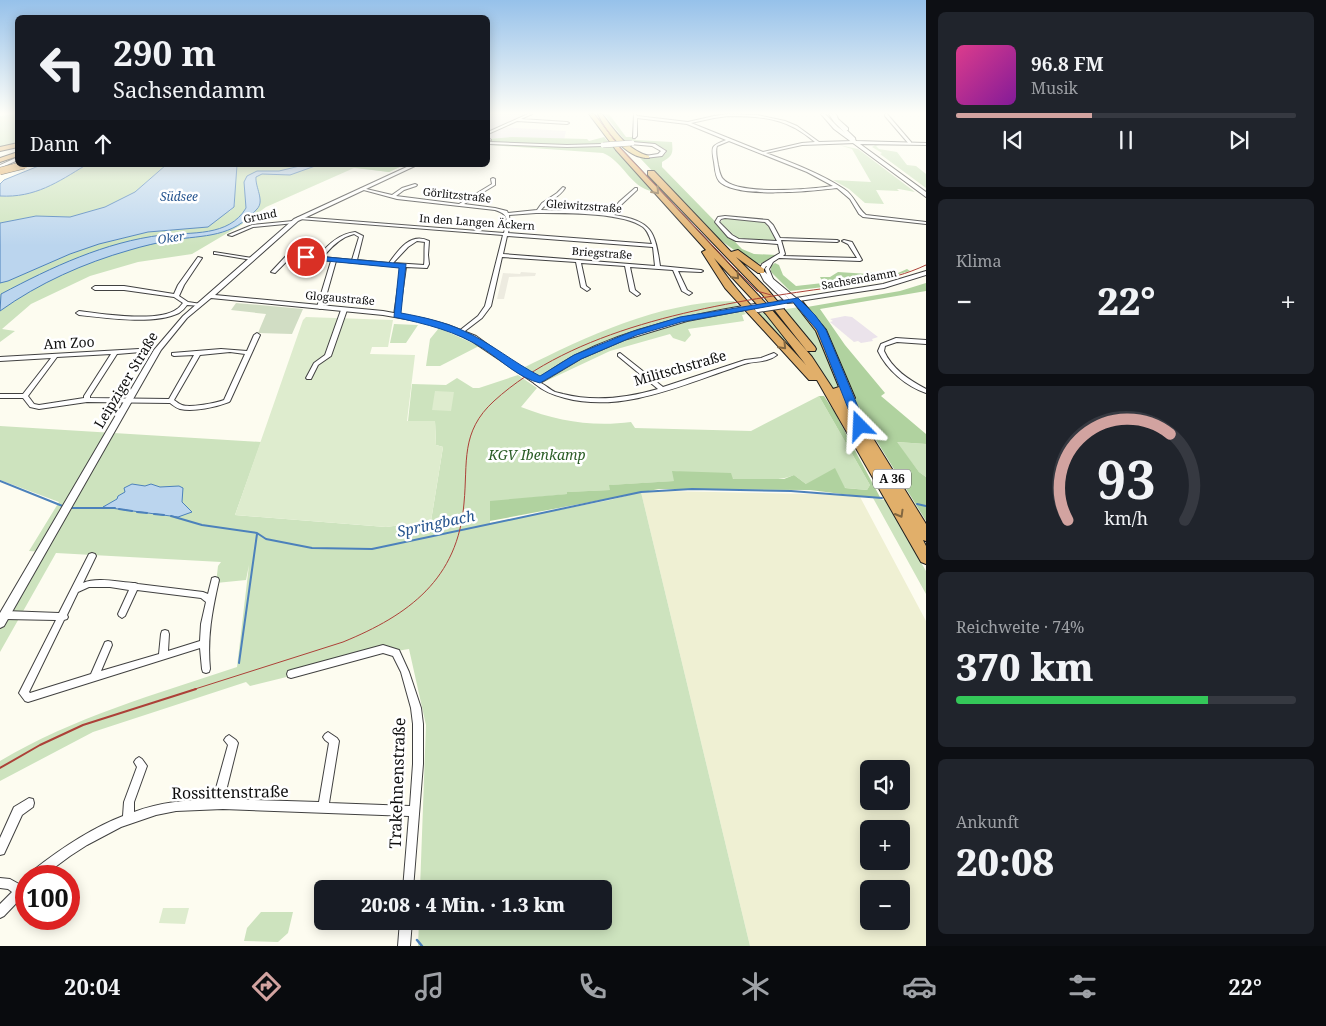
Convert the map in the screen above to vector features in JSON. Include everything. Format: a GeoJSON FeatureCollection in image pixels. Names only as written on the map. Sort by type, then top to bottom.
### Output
{"type":"FeatureCollection","features":[{"type":"Feature","properties":{"kind":"highway","name":"A 36"},"geometry":{"type":"LineString","coordinates":[[626,158],[765,292],[799,332],[860,426],[926,536]]}},
{"type":"Feature","properties":{"kind":"highway","name":"A 36"},"geometry":{"type":"LineString","coordinates":[[643,158],[701,232],[791,337],[826,385],[926,558]]}},
{"type":"Feature","properties":{"kind":"highway"},"geometry":{"type":"LineString","coordinates":[[0,169],[15,166]]}},
{"type":"Feature","properties":{"kind":"highway"},"geometry":{"type":"LineString","coordinates":[[701,232],[752,264],[766,266]]}},
{"type":"Feature","properties":{"kind":"highway"},"geometry":{"type":"LineString","coordinates":[[701,232],[723,279],[753,308],[844,417]]}},
{"type":"Feature","properties":{"kind":"highway"},"geometry":{"type":"LineString","coordinates":[[789,302],[821,330],[860,426]]}},
{"type":"Feature","properties":{"kind":"street"},"geometry":{"type":"LineString","coordinates":[[716,158],[720,178],[727,184],[741,188],[766,190],[839,187]]}},
{"type":"Feature","properties":{"kind":"street"},"geometry":{"type":"LineString","coordinates":[[774,158],[817,175],[839,187],[852,198],[863,215],[875,219],[926,223]]}},
{"type":"Feature","properties":{"kind":"street"},"geometry":{"type":"LineString","coordinates":[[879,158],[926,195]]}},
{"type":"Feature","properties":{"kind":"street"},"geometry":{"type":"LineString","coordinates":[[880,158],[926,191]]}},
{"type":"Feature","properties":{"kind":"street"},"geometry":{"type":"LineString","coordinates":[[0,169],[15,160]]}},
{"type":"Feature","properties":{"kind":"street","name":"Leipziger Straße"},"geometry":{"type":"LineString","coordinates":[[2,619],[163,342],[185,317],[299,218],[411,167]]}},
{"type":"Feature","properties":{"kind":"street"},"geometry":{"type":"LineString","coordinates":[[460,205],[494,184],[493,179]]}},
{"type":"Feature","properties":{"kind":"street"},"geometry":{"type":"LineString","coordinates":[[392,197],[403,189],[415,185]]}},
{"type":"Feature","properties":{"kind":"street"},"geometry":{"type":"LineString","coordinates":[[538,212],[543,204],[561,192],[563,188]]}},
{"type":"Feature","properties":{"kind":"street","name":"Görlitzstraße"},"geometry":{"type":"LineString","coordinates":[[362,189],[392,197],[495,209],[507,214],[509,221],[486,308],[476,321],[461,332]]}},
{"type":"Feature","properties":{"kind":"street"},"geometry":{"type":"LineString","coordinates":[[612,215],[620,203],[636,189]]}},
{"type":"Feature","properties":{"kind":"street","name":"Gleiwitzstraße"},"geometry":{"type":"LineString","coordinates":[[507,214],[538,212],[612,215],[632,219],[643,224],[649,231],[658,267]]}},
{"type":"Feature","properties":{"kind":"street"},"geometry":{"type":"LineString","coordinates":[[766,266],[784,253],[779,241],[771,225],[763,220],[729,217],[717,220],[719,225],[735,239],[779,241],[837,241]]}},
{"type":"Feature","properties":{"kind":"street","name":"In den Langen Äckern"},"geometry":{"type":"LineString","coordinates":[[299,218],[654,246]]}},
{"type":"Feature","properties":{"kind":"street","name":"Grund"},"geometry":{"type":"LineString","coordinates":[[230,234],[252,226],[294,222]]}},
{"type":"Feature","properties":{"kind":"street"},"geometry":{"type":"LineString","coordinates":[[320,258],[328,248],[343,237],[356,234],[361,236],[354,261]]}},
{"type":"Feature","properties":{"kind":"street"},"geometry":{"type":"LineString","coordinates":[[273,272],[290,256],[425,267],[428,264],[426,255],[427,241],[421,239],[409,243],[390,264]]}},
{"type":"Feature","properties":{"kind":"street"},"geometry":{"type":"LineString","coordinates":[[780,257],[856,261],[860,259],[850,243],[844,241]]}},
{"type":"Feature","properties":{"kind":"street"},"geometry":{"type":"LineString","coordinates":[[216,253],[252,259]]}},
{"type":"Feature","properties":{"kind":"street","name":"Briegstraße"},"geometry":{"type":"LineString","coordinates":[[500,255],[701,271]]}},
{"type":"Feature","properties":{"kind":"street"},"geometry":{"type":"LineString","coordinates":[[176,296],[180,285],[200,258]]}},
{"type":"Feature","properties":{"kind":"street"},"geometry":{"type":"LineString","coordinates":[[320,307],[334,260]]}},
{"type":"Feature","properties":{"kind":"street"},"geometry":{"type":"LineString","coordinates":[[578,261],[584,287],[587,289]]}},
{"type":"Feature","properties":{"kind":"street"},"geometry":{"type":"LineString","coordinates":[[627,264],[633,291],[637,294]]}},
{"type":"Feature","properties":{"kind":"street"},"geometry":{"type":"LineString","coordinates":[[397,315],[404,266]]}},
{"type":"Feature","properties":{"kind":"street"},"geometry":{"type":"LineString","coordinates":[[766,266],[771,279]]}},
{"type":"Feature","properties":{"kind":"street"},"geometry":{"type":"LineString","coordinates":[[766,266],[771,279],[789,302]]}},
{"type":"Feature","properties":{"kind":"street"},"geometry":{"type":"LineString","coordinates":[[766,266],[766,280],[789,302]]}},
{"type":"Feature","properties":{"kind":"street"},"geometry":{"type":"LineString","coordinates":[[674,268],[688,293]]}},
{"type":"Feature","properties":{"kind":"street","name":"Sachsendamm"},"geometry":{"type":"LineString","coordinates":[[753,308],[896,283],[926,273]]}},
{"type":"Feature","properties":{"kind":"street","name":"Sachsendamm"},"geometry":{"type":"LineString","coordinates":[[789,302],[889,288],[926,278]]}},
{"type":"Feature","properties":{"kind":"street"},"geometry":{"type":"LineString","coordinates":[[95,288],[132,289],[176,296],[186,303],[199,305]]}},
{"type":"Feature","properties":{"kind":"street","name":"Glogaustraße"},"geometry":{"type":"LineString","coordinates":[[209,296],[397,315],[424,320],[461,332],[539,382]]}},
{"type":"Feature","properties":{"kind":"street"},"geometry":{"type":"LineString","coordinates":[[175,313],[186,303]]}},
{"type":"Feature","properties":{"kind":"street"},"geometry":{"type":"LineString","coordinates":[[539,382],[577,357],[617,340],[680,320],[753,308]]}},
{"type":"Feature","properties":{"kind":"street"},"geometry":{"type":"LineString","coordinates":[[309,378],[316,364],[328,356],[344,310]]}},
{"type":"Feature","properties":{"kind":"street"},"geometry":{"type":"LineString","coordinates":[[80,313],[110,317],[142,317],[175,313],[185,317]]}},
{"type":"Feature","properties":{"kind":"street"},"geometry":{"type":"LineString","coordinates":[[25,396],[32,406],[39,407],[87,400],[171,401],[180,407],[188,408],[223,403],[229,398],[257,335]]}},
{"type":"Feature","properties":{"kind":"street"},"geometry":{"type":"LineString","coordinates":[[926,342],[892,341],[883,345],[881,351],[886,362],[913,384],[926,391]]}},
{"type":"Feature","properties":{"kind":"street"},"geometry":{"type":"LineString","coordinates":[[174,354],[197,355],[212,350],[249,353]]}},
{"type":"Feature","properties":{"kind":"street","name":"Am Zoo"},"geometry":{"type":"LineString","coordinates":[[0,359],[139,351]]}},
{"type":"Feature","properties":{"kind":"street"},"geometry":{"type":"LineString","coordinates":[[87,400],[115,353]]}},
{"type":"Feature","properties":{"kind":"street"},"geometry":{"type":"LineString","coordinates":[[171,401],[197,355]]}},
{"type":"Feature","properties":{"kind":"street"},"geometry":{"type":"LineString","coordinates":[[620,355],[662,389]]}},
{"type":"Feature","properties":{"kind":"street","name":"Militschstraße"},"geometry":{"type":"LineString","coordinates":[[539,382],[551,392],[580,399],[598,400],[662,389],[704,377],[748,360],[761,360],[774,355]]}},
{"type":"Feature","properties":{"kind":"street"},"geometry":{"type":"LineString","coordinates":[[25,396],[54,356]]}},
{"type":"Feature","properties":{"kind":"street"},"geometry":{"type":"LineString","coordinates":[[0,401],[3,396],[25,396]]}},
{"type":"Feature","properties":{"kind":"street"},"geometry":{"type":"LineString","coordinates":[[92,556],[64,617],[24,693],[28,698],[202,644]]}},
{"type":"Feature","properties":{"kind":"street"},"geometry":{"type":"LineString","coordinates":[[206,669],[202,644],[209,600],[215,580]]}},
{"type":"Feature","properties":{"kind":"street"},"geometry":{"type":"LineString","coordinates":[[77,589],[88,584],[135,586],[203,595],[209,600]]}},
{"type":"Feature","properties":{"kind":"street"},"geometry":{"type":"LineString","coordinates":[[122,614],[135,586]]}},
{"type":"Feature","properties":{"kind":"street"},"geometry":{"type":"LineString","coordinates":[[2,619],[64,617]]}},
{"type":"Feature","properties":{"kind":"street"},"geometry":{"type":"LineString","coordinates":[[162,656],[165,634]]}},
{"type":"Feature","properties":{"kind":"street"},"geometry":{"type":"LineString","coordinates":[[94,678],[108,645]]}},
{"type":"Feature","properties":{"kind":"street","name":"Trakehnenstraße"},"geometry":{"type":"LineString","coordinates":[[291,674],[375,651],[382,650],[396,653],[405,672],[416,708],[418,764],[409,880]]}},
{"type":"Feature","properties":{"kind":"street"},"geometry":{"type":"LineString","coordinates":[[323,808],[334,741],[328,737]]}},
{"type":"Feature","properties":{"kind":"street"},"geometry":{"type":"LineString","coordinates":[[217,805],[233,743],[229,740]]}},
{"type":"Feature","properties":{"kind":"street"},"geometry":{"type":"LineString","coordinates":[[128,819],[130,802],[142,766],[139,762]]}},
{"type":"Feature","properties":{"kind":"street"},"geometry":{"type":"LineString","coordinates":[[0,850],[18,811],[29,803]]}},
{"type":"Feature","properties":{"kind":"street","name":"Rossittenstraße"},"geometry":{"type":"LineString","coordinates":[[50,865],[84,841],[128,819],[176,806],[217,805],[414,811]]}},
{"type":"Feature","properties":{"kind":"street"},"geometry":{"type":"LineString","coordinates":[[0,883],[15,886]]}},
{"type":"Feature","properties":{"kind":"street"},"geometry":{"type":"LineString","coordinates":[[0,912],[15,896]]}},
{"type":"Feature","properties":{"kind":"street"},"geometry":{"type":"LineString","coordinates":[[404,946],[405,930]]}},
{"type":"Feature","properties":{"kind":"shaded area"},"geometry":{"type":"Polygon","coordinates":[[[521,272],[536,273],[535,276],[509,277],[504,299],[497,299],[503,273],[520,274],[521,272]]]}},
{"type":"Feature","properties":{"kind":"shaded area"},"geometry":{"type":"Polygon","coordinates":[[[845,316],[852,317],[878,337],[872,339],[873,341],[854,342],[830,322],[833,321],[830,319],[845,316]]]}},
{"type":"Feature","properties":{"kind":"green space"},"geometry":{"type":"Polygon","coordinates":[[[611,158],[623,158],[652,191],[638,185],[611,158]]]}},
{"type":"Feature","properties":{"kind":"green space"},"geometry":{"type":"Polygon","coordinates":[[[640,158],[668,158],[662,162],[662,167],[742,249],[754,254],[777,255],[760,264],[744,256],[728,246],[681,202],[640,158]]]}},
{"type":"Feature","properties":{"kind":"green space"},"geometry":{"type":"Polygon","coordinates":[[[857,158],[870,158],[915,192],[899,189],[897,189],[899,191],[876,190],[884,204],[865,203],[849,189],[833,180],[871,182],[857,158]]]}},
{"type":"Feature","properties":{"kind":"green space"},"geometry":{"type":"Polygon","coordinates":[[[886,158],[902,158],[907,165],[916,166],[926,174],[926,188],[886,158]]]}},
{"type":"Feature","properties":{"kind":"green space"},"geometry":{"type":"Polygon","coordinates":[[[83,167],[164,167],[135,192],[105,207],[70,217],[36,216],[0,223],[0,196],[35,192],[56,183],[83,167]]]}},
{"type":"Feature","properties":{"kind":"green space"},"geometry":{"type":"Polygon","coordinates":[[[237,167],[400,167],[389,172],[354,168],[266,207],[241,225],[192,254],[138,262],[90,276],[31,304],[2,329],[15,331],[0,342],[0,283],[99,244],[148,232],[176,229],[230,211],[235,204],[234,192],[237,167]]]}},
{"type":"Feature","properties":{"kind":"green space"},"geometry":{"type":"Polygon","coordinates":[[[350,167],[400,167],[389,172],[350,167]]]}},
{"type":"Feature","properties":{"kind":"green space"},"geometry":{"type":"Polygon","coordinates":[[[729,218],[764,222],[775,239],[774,241],[737,238],[720,222],[729,218]]]}},
{"type":"Feature","properties":{"kind":"green space"},"geometry":{"type":"Polygon","coordinates":[[[775,263],[779,265],[783,275],[796,286],[823,283],[820,277],[830,277],[838,272],[869,274],[871,272],[898,273],[907,269],[910,271],[874,281],[790,291],[771,272],[771,266],[775,263]]]}},
{"type":"Feature","properties":{"kind":"green space"},"geometry":{"type":"Polygon","coordinates":[[[926,283],[926,291],[820,309],[845,345],[885,393],[881,396],[926,434],[926,444],[897,442],[919,472],[926,477],[926,521],[860,414],[822,326],[807,307],[900,291],[926,283]]]}},
{"type":"Feature","properties":{"kind":"green space"},"geometry":{"type":"Polygon","coordinates":[[[734,301],[746,314],[742,315],[744,321],[688,329],[691,335],[685,342],[673,338],[670,334],[610,351],[544,382],[521,369],[598,333],[651,314],[678,307],[734,301]]]}},
{"type":"Feature","properties":{"kind":"green space"},"geometry":{"type":"Polygon","coordinates":[[[236,303],[303,309],[292,334],[258,333],[266,314],[231,310],[236,303]]]}},
{"type":"Feature","properties":{"kind":"green space"},"geometry":{"type":"Polygon","coordinates":[[[799,307],[817,328],[847,398],[820,383],[755,314],[799,307]]]}},
{"type":"Feature","properties":{"kind":"green space"},"geometry":{"type":"Polygon","coordinates":[[[306,317],[393,320],[388,347],[372,347],[370,354],[415,355],[407,421],[435,421],[436,445],[443,447],[431,521],[386,527],[235,515],[303,320],[306,317]]]}},
{"type":"Feature","properties":{"kind":"green space"},"geometry":{"type":"Polygon","coordinates":[[[394,324],[418,325],[406,343],[390,343],[394,324]]]}},
{"type":"Feature","properties":{"kind":"green space"},"geometry":{"type":"Polygon","coordinates":[[[439,328],[479,346],[440,366],[426,366],[430,339],[439,328]]]}},
{"type":"Feature","properties":{"kind":"green space","name":"KGV Ibenkamp"},"geometry":{"type":"Polygon","coordinates":[[[518,375],[537,388],[521,407],[548,416],[575,422],[602,424],[631,422],[635,428],[751,431],[819,396],[870,485],[867,490],[806,484],[794,475],[768,480],[752,480],[673,471],[675,481],[610,485],[610,490],[568,492],[568,494],[490,502],[490,523],[610,500],[641,492],[750,946],[418,946],[419,930],[612,930],[612,880],[420,880],[426,725],[409,649],[384,653],[250,686],[246,682],[93,732],[0,781],[0,761],[28,745],[86,719],[237,667],[249,565],[246,580],[216,583],[218,566],[221,562],[56,553],[0,652],[0,625],[42,552],[29,551],[59,502],[0,480],[0,426],[261,442],[235,515],[386,527],[431,521],[443,447],[436,445],[435,421],[408,421],[412,384],[446,385],[457,378],[473,388],[479,388],[518,375]]]}},
{"type":"Feature","properties":{"kind":"green space"},"geometry":{"type":"Polygon","coordinates":[[[435,391],[454,392],[451,411],[432,410],[435,391]]]}},
{"type":"Feature","properties":{"kind":"green space"},"geometry":{"type":"Polygon","coordinates":[[[819,396],[824,396],[835,413],[881,499],[810,490],[659,489],[490,521],[490,501],[567,494],[567,492],[610,490],[609,485],[674,481],[672,471],[731,473],[733,479],[784,479],[794,475],[806,484],[835,468],[845,488],[867,490],[870,485],[819,396]]]}},
{"type":"Feature","properties":{"kind":"green space"},"geometry":{"type":"Polygon","coordinates":[[[896,442],[926,444],[926,477],[919,472],[896,442]]]}},
{"type":"Feature","properties":{"kind":"green space"},"geometry":{"type":"Polygon","coordinates":[[[641,492],[859,495],[926,621],[926,946],[750,946],[641,492]]]}},
{"type":"Feature","properties":{"kind":"green space"},"geometry":{"type":"Polygon","coordinates":[[[873,498],[885,500],[926,571],[926,594],[873,498]]]}},
{"type":"Feature","properties":{"kind":"green space"},"geometry":{"type":"Polygon","coordinates":[[[163,908],[189,908],[185,924],[159,923],[163,908]]]}},
{"type":"Feature","properties":{"kind":"green space"},"geometry":{"type":"Polygon","coordinates":[[[261,912],[293,912],[288,933],[278,942],[244,941],[247,928],[261,912]]]}},
{"type":"Feature","properties":{"kind":"water"},"geometry":{"type":"Polygon","coordinates":[[[36,167],[83,167],[46,188],[13,196],[0,196],[0,184],[4,180],[36,167]]]}},
{"type":"Feature","properties":{"kind":"water","name":"Südsee"},"geometry":{"type":"Polygon","coordinates":[[[164,167],[237,167],[234,207],[208,227],[148,232],[99,244],[0,283],[0,223],[36,216],[70,217],[105,207],[135,192],[164,167]]]}},
{"type":"Feature","properties":{"kind":"water","name":"Oker"},"geometry":{"type":"Polygon","coordinates":[[[296,167],[312,167],[290,175],[262,174],[256,177],[260,198],[259,206],[248,218],[228,230],[207,236],[171,240],[96,261],[30,291],[0,311],[1,294],[79,257],[141,238],[197,233],[230,224],[246,208],[244,182],[247,176],[257,171],[279,171],[296,167]]]}},
{"type":"Feature","properties":{"kind":"water"},"geometry":{"type":"Polygon","coordinates":[[[132,484],[145,486],[151,484],[160,487],[179,486],[183,488],[182,502],[192,512],[178,517],[103,507],[117,499],[118,496],[125,492],[124,488],[132,484]]]}},
{"type":"Feature","properties":{"kind":"waterway","name":"Springbach"},"geometry":{"type":"LineString","coordinates":[[0,481],[65,507]]}},
{"type":"Feature","properties":{"kind":"waterway","name":"Springbach"},"geometry":{"type":"LineString","coordinates":[[171,516],[202,525],[257,533],[266,539],[312,548],[372,549],[641,492],[692,489],[791,491],[882,498]]}},
{"type":"Feature","properties":{"kind":"waterway","name":"Springbach"},"geometry":{"type":"LineString","coordinates":[[917,504],[926,506]]}},
{"type":"Feature","properties":{"kind":"waterway","name":"Springbach"},"geometry":{"type":"LineString","coordinates":[[70,508],[115,508]]}},
{"type":"Feature","properties":{"kind":"waterway","name":"Springbach"},"geometry":{"type":"LineString","coordinates":[[119,509],[132,511]]}},
{"type":"Feature","properties":{"kind":"waterway","name":"Springbach"},"geometry":{"type":"LineString","coordinates":[[137,512],[147,513]]}},
{"type":"Feature","properties":{"kind":"waterway","name":"Springbach"},"geometry":{"type":"LineString","coordinates":[[154,514],[164,515]]}},
{"type":"Feature","properties":{"kind":"waterway"},"geometry":{"type":"LineString","coordinates":[[239,663],[257,534]]}},
{"type":"Feature","properties":{"kind":"waterway"},"geometry":{"type":"LineString","coordinates":[[417,940],[422,946]]}},
{"type":"Feature","properties":{"kind":"tram line"},"geometry":{"type":"LineString","coordinates":[[630,158],[757,291],[771,295]]}},
{"type":"Feature","properties":{"kind":"tram line"},"geometry":{"type":"LineString","coordinates":[[192,690],[343,642],[389,620],[426,591],[452,553],[460,530],[464,503],[466,461],[471,436],[476,424],[494,401],[526,376],[562,356],[601,339],[683,313],[767,297],[882,280],[926,265]]}},
{"type":"Feature","properties":{"kind":"tram line"},"geometry":{"type":"LineString","coordinates":[[0,768],[40,745],[83,725],[196,689]]}},
{"type":"Feature","properties":{"kind":"railway"},"geometry":{"type":"LineString","coordinates":[[0,173],[15,165]]}},
{"type":"Feature","properties":{"kind":"route"},"geometry":{"type":"LineString","coordinates":[[306,257],[404,266],[397,315],[424,320],[461,332],[487,347],[515,367],[540,380],[577,357],[634,334],[680,320],[740,308],[795,300],[812,317],[821,330],[856,411],[860,426]]}}]}
